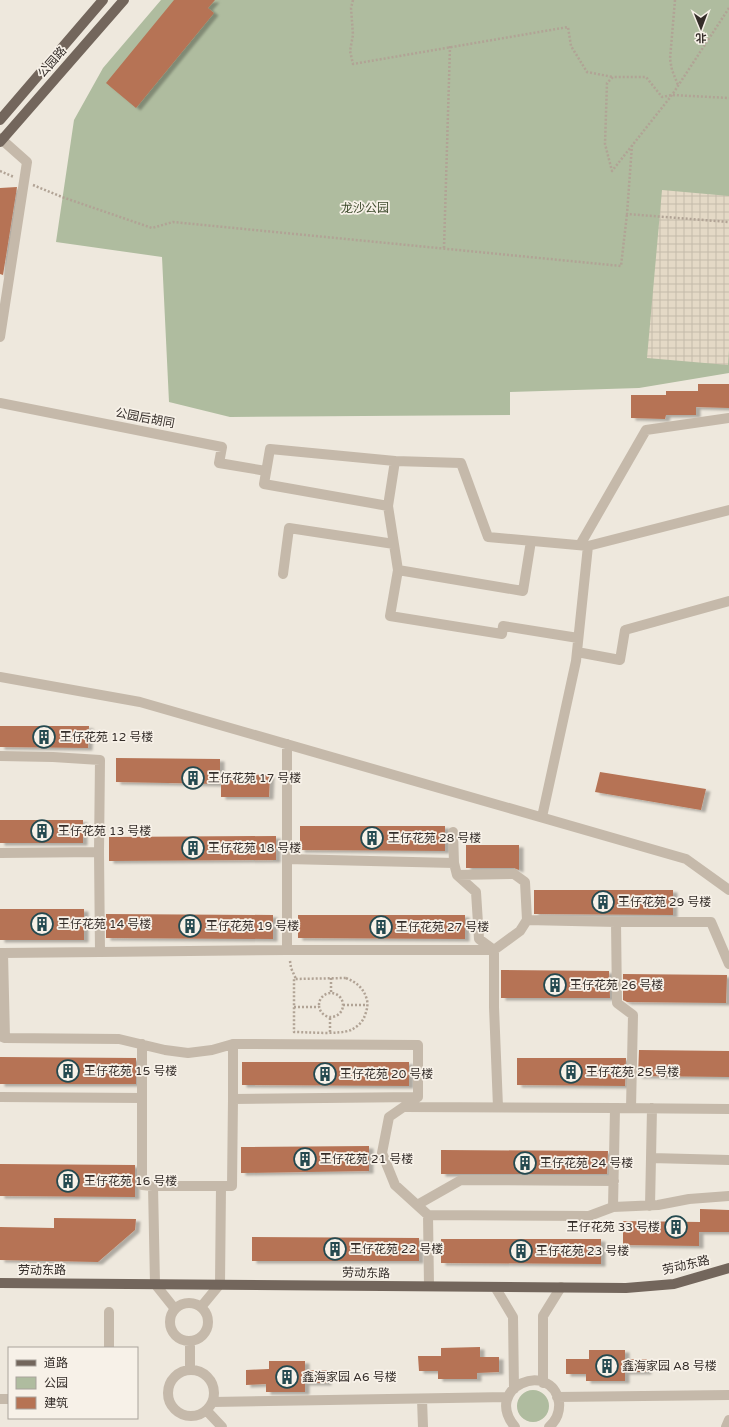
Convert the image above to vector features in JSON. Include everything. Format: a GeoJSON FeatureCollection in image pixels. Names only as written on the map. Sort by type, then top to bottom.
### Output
{"type":"FeatureCollection","features":[{"type":"Feature","properties":{"kind":"main road","name":"公园路"},"geometry":{"type":"LineString","coordinates":[[0,120],[103,0]]}},
{"type":"Feature","properties":{"kind":"main road","name":"公园路"},"geometry":{"type":"LineString","coordinates":[[1,140],[124,0]]}},
{"type":"Feature","properties":{"kind":"main road","name":"劳动东路"},"geometry":{"type":"LineString","coordinates":[[0,1283],[626,1288],[674,1284],[729,1268]]}},
{"type":"Feature","properties":{"kind":"street"},"geometry":{"type":"LineString","coordinates":[[0,337],[27,162],[1,140]]}},
{"type":"Feature","properties":{"kind":"street","name":"公园后胡同"},"geometry":{"type":"LineString","coordinates":[[0,403],[222,447],[219,463],[266,471]]}},
{"type":"Feature","properties":{"kind":"street"},"geometry":{"type":"LineString","coordinates":[[542,817],[577,652],[584,546],[646,430],[729,418]]}},
{"type":"Feature","properties":{"kind":"street"},"geometry":{"type":"LineString","coordinates":[[388,506],[264,484],[270,449],[395,460],[461,462],[488,537],[584,546],[729,510]]}},
{"type":"Feature","properties":{"kind":"street"},"geometry":{"type":"LineString","coordinates":[[395,460],[388,506],[398,570],[390,616],[502,634],[503,626],[578,638]]}},
{"type":"Feature","properties":{"kind":"street"},"geometry":{"type":"LineString","coordinates":[[283,574],[289,528],[394,544]]}},
{"type":"Feature","properties":{"kind":"street"},"geometry":{"type":"LineString","coordinates":[[398,570],[523,591],[531,541]]}},
{"type":"Feature","properties":{"kind":"street"},"geometry":{"type":"LineString","coordinates":[[577,652],[620,660],[625,630],[729,601]]}},
{"type":"Feature","properties":{"kind":"street"},"geometry":{"type":"LineString","coordinates":[[0,677],[140,702],[686,859],[729,890]]}},
{"type":"Feature","properties":{"kind":"street"},"geometry":{"type":"LineString","coordinates":[[286,744],[287,950]]}},
{"type":"Feature","properties":{"kind":"street"},"geometry":{"type":"LineString","coordinates":[[0,756],[100,760],[100,952]]}},
{"type":"Feature","properties":{"kind":"street"},"geometry":{"type":"LineString","coordinates":[[453,832],[454,863],[457,875],[476,892],[479,938],[494,950]]}},
{"type":"Feature","properties":{"kind":"street"},"geometry":{"type":"LineString","coordinates":[[0,853],[99,852]]}},
{"type":"Feature","properties":{"kind":"street"},"geometry":{"type":"LineString","coordinates":[[287,859],[454,863]]}},
{"type":"Feature","properties":{"kind":"street"},"geometry":{"type":"LineString","coordinates":[[418,1097],[418,1046],[233,1044],[212,1050],[188,1053],[165,1050],[119,1038],[2,1037],[2,953],[287,950],[494,950],[520,931],[527,920],[525,882],[514,874],[457,875]]}},
{"type":"Feature","properties":{"kind":"street"},"geometry":{"type":"LineString","coordinates":[[527,920],[711,922],[729,964]]}},
{"type":"Feature","properties":{"kind":"street"},"geometry":{"type":"LineString","coordinates":[[616,922],[617,1003],[633,1015],[631,1108]]}},
{"type":"Feature","properties":{"kind":"street"},"geometry":{"type":"LineString","coordinates":[[494,950],[494,1007],[498,1107]]}},
{"type":"Feature","properties":{"kind":"street"},"geometry":{"type":"LineString","coordinates":[[142,1044],[142,1185],[153,1186],[232,1186],[233,1044]]}},
{"type":"Feature","properties":{"kind":"street"},"geometry":{"type":"LineString","coordinates":[[0,1097],[142,1098]]}},
{"type":"Feature","properties":{"kind":"street"},"geometry":{"type":"LineString","coordinates":[[233,1099],[418,1097]]}},
{"type":"Feature","properties":{"kind":"street"},"geometry":{"type":"LineString","coordinates":[[418,1097],[389,1117],[382,1154],[395,1185],[428,1215],[589,1216],[614,1207],[650,1206],[690,1199],[729,1196]]}},
{"type":"Feature","properties":{"kind":"street"},"geometry":{"type":"LineString","coordinates":[[404,1107],[729,1109]]}},
{"type":"Feature","properties":{"kind":"street"},"geometry":{"type":"LineString","coordinates":[[614,1207],[615,1108]]}},
{"type":"Feature","properties":{"kind":"street"},"geometry":{"type":"LineString","coordinates":[[650,1206],[652,1108]]}},
{"type":"Feature","properties":{"kind":"street"},"geometry":{"type":"LineString","coordinates":[[651,1158],[729,1160]]}},
{"type":"Feature","properties":{"kind":"street"},"geometry":{"type":"LineString","coordinates":[[417,1205],[461,1180],[614,1181]]}},
{"type":"Feature","properties":{"kind":"street"},"geometry":{"type":"LineString","coordinates":[[153,1186],[155,1284],[175,1309]]}},
{"type":"Feature","properties":{"kind":"street"},"geometry":{"type":"LineString","coordinates":[[200,1307],[220,1284],[221,1186]]}},
{"type":"Feature","properties":{"kind":"street"},"geometry":{"type":"LineString","coordinates":[[428,1215],[429,1286]]}},
{"type":"Feature","properties":{"kind":"street"},"geometry":{"type":"LineString","coordinates":[[495,1287],[513,1317],[511,1393]]}},
{"type":"Feature","properties":{"kind":"street"},"geometry":{"type":"LineString","coordinates":[[543,1383],[543,1316],[561,1287]]}},
{"type":"Feature","properties":{"kind":"street"},"geometry":{"type":"LineString","coordinates":[[188,1303],[195,1304],[200,1307],[208,1318],[206,1330],[202,1336],[190,1341],[178,1338],[171,1329],[170,1317],[175,1309],[182,1304],[188,1303]]}},
{"type":"Feature","properties":{"kind":"street"},"geometry":{"type":"LineString","coordinates":[[109,1312],[109,1347]]}},
{"type":"Feature","properties":{"kind":"street"},"geometry":{"type":"LineString","coordinates":[[190,1341],[190,1370]]}},
{"type":"Feature","properties":{"kind":"street"},"geometry":{"type":"LineString","coordinates":[[190,1370],[201,1372],[208,1376],[212,1382],[215,1390],[213,1402],[208,1411],[201,1415],[193,1417],[185,1416],[178,1413],[169,1401],[169,1385],[173,1378],[179,1373],[190,1370]]}},
{"type":"Feature","properties":{"kind":"street"},"geometry":{"type":"LineString","coordinates":[[516,1427],[510,1420],[506,1411],[506,1402],[511,1393],[523,1382],[532,1380],[548,1385],[557,1397],[559,1406],[558,1415],[549,1427]]}},
{"type":"Feature","properties":{"kind":"street"},"geometry":{"type":"LineString","coordinates":[[213,1402],[422,1399],[511,1393]]}},
{"type":"Feature","properties":{"kind":"street"},"geometry":{"type":"LineString","coordinates":[[557,1397],[729,1394]]}},
{"type":"Feature","properties":{"kind":"street"},"geometry":{"type":"LineString","coordinates":[[422,1399],[423,1427]]}},
{"type":"Feature","properties":{"kind":"street"},"geometry":{"type":"LineString","coordinates":[[208,1411],[222,1427]]}},
{"type":"Feature","properties":{"kind":"street"},"geometry":{"type":"LineString","coordinates":[[726,1427],[729,1420]]}},
{"type":"Feature","properties":{"kind":"path"},"geometry":{"type":"LineString","coordinates":[[353,0],[351,8],[352,35],[350,51],[354,64],[568,26],[571,46],[587,72],[613,77],[646,78],[662,96],[672,95],[729,98]]}},
{"type":"Feature","properties":{"kind":"path"},"geometry":{"type":"LineString","coordinates":[[675,0],[670,59],[672,70],[678,86]]}},
{"type":"Feature","properties":{"kind":"path"},"geometry":{"type":"LineString","coordinates":[[613,77],[607,83],[605,125],[605,144],[612,170],[672,95],[729,8]]}},
{"type":"Feature","properties":{"kind":"path"},"geometry":{"type":"LineString","coordinates":[[444,248],[450,46]]}},
{"type":"Feature","properties":{"kind":"path"},"geometry":{"type":"LineString","coordinates":[[0,171],[62,197],[152,228],[173,222],[622,266],[632,145]]}},
{"type":"Feature","properties":{"kind":"path"},"geometry":{"type":"LineString","coordinates":[[627,214],[729,222]]}},
{"type":"Feature","properties":{"kind":"path"},"geometry":{"type":"LineString","coordinates":[[287,950],[291,968],[296,979]]}},
{"type":"Feature","properties":{"kind":"path"},"geometry":{"type":"LineString","coordinates":[[331,978],[331,993]]}},
{"type":"Feature","properties":{"kind":"path"},"geometry":{"type":"LineString","coordinates":[[346,978],[354,982],[361,987],[365,994],[367,1011],[364,1019],[351,1030],[343,1032],[294,1032],[294,979],[296,979],[346,978]]}},
{"type":"Feature","properties":{"kind":"path"},"geometry":{"type":"LineString","coordinates":[[331,993],[340,996],[344,1005],[342,1012],[339,1015],[330,1018],[321,1012],[319,1007],[324,995],[331,993]]}},
{"type":"Feature","properties":{"kind":"path"},"geometry":{"type":"LineString","coordinates":[[344,1005],[367,1005]]}},
{"type":"Feature","properties":{"kind":"path"},"geometry":{"type":"LineString","coordinates":[[294,1007],[319,1007]]}},
{"type":"Feature","properties":{"kind":"path"},"geometry":{"type":"LineString","coordinates":[[330,1018],[330,1045]]}},
{"type":"Feature","properties":{"kind":"green space","name":"龙沙公园"},"geometry":{"type":"Polygon","coordinates":[[[161,0],[729,0],[729,373],[639,388],[510,392],[510,415],[230,417],[169,402],[162,257],[56,242],[74,120],[103,68],[161,0]]]}},
{"type":"Feature","properties":{"kind":"green space"},"geometry":{"type":"Polygon","coordinates":[[[530,1390],[536,1390],[545,1394],[549,1406],[545,1418],[536,1422],[530,1422],[521,1418],[517,1409],[517,1403],[521,1394],[530,1390]]]}},
{"type":"Feature","properties":{"kind":"shaded area"},"geometry":{"type":"Polygon","coordinates":[[[662,190],[729,196],[728,365],[647,358],[662,190]]]}},
{"type":"Feature","properties":{"kind":"building"},"geometry":{"type":"Polygon","coordinates":[[[174,0],[215,0],[208,8],[214,13],[136,108],[106,83],[174,0]]]}},
{"type":"Feature","properties":{"kind":"building"},"geometry":{"type":"Polygon","coordinates":[[[17,187],[3,275],[0,274],[0,188],[17,187]]]}},
{"type":"Feature","properties":{"kind":"building"},"geometry":{"type":"Polygon","coordinates":[[[698,384],[729,384],[729,408],[696,407],[696,415],[666,415],[665,419],[631,418],[631,395],[666,395],[666,391],[698,391],[698,384]]]}},
{"type":"Feature","properties":{"kind":"building","name":"王仔花苑 12 号楼"},"geometry":{"type":"Polygon","coordinates":[[[0,726],[89,726],[88,748],[0,747],[0,726]]]}},
{"type":"Feature","properties":{"kind":"building","name":"王仔花苑 17 号楼"},"geometry":{"type":"Polygon","coordinates":[[[116,758],[220,759],[220,774],[270,775],[269,797],[221,797],[221,784],[116,782],[116,758]]]}},
{"type":"Feature","properties":{"kind":"building"},"geometry":{"type":"Polygon","coordinates":[[[600,772],[706,789],[701,810],[595,792],[600,772]]]}},
{"type":"Feature","properties":{"kind":"building","name":"王仔花苑 13 号楼"},"geometry":{"type":"Polygon","coordinates":[[[0,820],[83,820],[83,843],[0,843],[0,820]]]}},
{"type":"Feature","properties":{"kind":"building","name":"王仔花苑 28 号楼"},"geometry":{"type":"Polygon","coordinates":[[[300,826],[445,826],[445,851],[300,850],[300,826]]]}},
{"type":"Feature","properties":{"kind":"building","name":"王仔花苑 18 号楼"},"geometry":{"type":"Polygon","coordinates":[[[276,836],[276,860],[109,861],[109,837],[276,836]]]}},
{"type":"Feature","properties":{"kind":"building"},"geometry":{"type":"Polygon","coordinates":[[[466,845],[519,845],[519,870],[514,868],[466,868],[466,845]]]}},
{"type":"Feature","properties":{"kind":"building","name":"王仔花苑 29 号楼"},"geometry":{"type":"Polygon","coordinates":[[[534,890],[673,890],[673,915],[534,914],[534,890]]]}},
{"type":"Feature","properties":{"kind":"building","name":"王仔花苑 14 号楼"},"geometry":{"type":"Polygon","coordinates":[[[0,909],[84,909],[84,940],[0,940],[0,909]]]}},
{"type":"Feature","properties":{"kind":"building","name":"王仔花苑 19 号楼"},"geometry":{"type":"Polygon","coordinates":[[[106,914],[273,915],[273,939],[106,938],[106,914]]]}},
{"type":"Feature","properties":{"kind":"building","name":"王仔花苑 27 号楼"},"geometry":{"type":"Polygon","coordinates":[[[298,915],[465,915],[465,939],[298,938],[298,915]]]}},
{"type":"Feature","properties":{"kind":"building","name":"王仔花苑 26 号楼"},"geometry":{"type":"Polygon","coordinates":[[[501,970],[609,971],[610,998],[501,998],[501,970]]]}},
{"type":"Feature","properties":{"kind":"building"},"geometry":{"type":"Polygon","coordinates":[[[623,974],[727,975],[726,1003],[627,1002],[623,1000],[623,974]]]}},
{"type":"Feature","properties":{"kind":"building"},"geometry":{"type":"Polygon","coordinates":[[[639,1050],[729,1051],[729,1077],[638,1076],[639,1050]]]}},
{"type":"Feature","properties":{"kind":"building","name":"王仔花苑 15 号楼"},"geometry":{"type":"Polygon","coordinates":[[[0,1057],[136,1058],[136,1084],[0,1084],[0,1057]]]}},
{"type":"Feature","properties":{"kind":"building","name":"王仔花苑 25 号楼"},"geometry":{"type":"Polygon","coordinates":[[[517,1058],[626,1058],[625,1086],[517,1085],[517,1058]]]}},
{"type":"Feature","properties":{"kind":"building","name":"王仔花苑 20 号楼"},"geometry":{"type":"Polygon","coordinates":[[[242,1062],[409,1062],[409,1086],[242,1085],[242,1062]]]}},
{"type":"Feature","properties":{"kind":"building","name":"王仔花苑 21 号楼"},"geometry":{"type":"Polygon","coordinates":[[[369,1146],[369,1171],[241,1173],[241,1147],[369,1146]]]}},
{"type":"Feature","properties":{"kind":"building","name":"王仔花苑 24 号楼"},"geometry":{"type":"Polygon","coordinates":[[[441,1150],[608,1151],[607,1174],[441,1174],[441,1150]]]}},
{"type":"Feature","properties":{"kind":"building","name":"王仔花苑 16 号楼"},"geometry":{"type":"Polygon","coordinates":[[[0,1164],[135,1165],[135,1197],[0,1196],[0,1164]]]}},
{"type":"Feature","properties":{"kind":"building","name":"王仔花苑 33 号楼"},"geometry":{"type":"Polygon","coordinates":[[[700,1209],[729,1210],[729,1232],[699,1232],[699,1246],[623,1245],[623,1221],[700,1222],[700,1209]]]}},
{"type":"Feature","properties":{"kind":"building"},"geometry":{"type":"Polygon","coordinates":[[[54,1218],[136,1219],[135,1230],[98,1262],[0,1260],[0,1227],[54,1228],[54,1218]]]}},
{"type":"Feature","properties":{"kind":"building","name":"王仔花苑 22 号楼"},"geometry":{"type":"Polygon","coordinates":[[[252,1237],[419,1238],[419,1261],[252,1261],[252,1237]]]}},
{"type":"Feature","properties":{"kind":"building","name":"王仔花苑 23 号楼"},"geometry":{"type":"Polygon","coordinates":[[[441,1239],[601,1239],[601,1264],[441,1263],[441,1239]]]}},
{"type":"Feature","properties":{"kind":"building"},"geometry":{"type":"Polygon","coordinates":[[[480,1347],[480,1357],[499,1357],[499,1372],[477,1373],[477,1379],[438,1379],[438,1371],[419,1371],[418,1356],[441,1356],[441,1348],[480,1347]]]}},
{"type":"Feature","properties":{"kind":"building","name":"鑫海家园 A8 号楼"},"geometry":{"type":"Polygon","coordinates":[[[589,1350],[625,1350],[625,1359],[647,1359],[647,1372],[625,1372],[625,1381],[586,1381],[586,1374],[566,1374],[566,1359],[589,1359],[589,1350]]]}},
{"type":"Feature","properties":{"kind":"building","name":"鑫海家园 A6 号楼"},"geometry":{"type":"Polygon","coordinates":[[[269,1361],[305,1361],[305,1370],[327,1370],[327,1383],[305,1383],[305,1392],[266,1392],[266,1384],[246,1385],[246,1370],[269,1369],[269,1361]]]}},
{"type":"Feature","properties":{"kind":"place","name":"王仔花苑 12 号楼"},"geometry":{"type":"Point","coordinates":[44,737]}},
{"type":"Feature","properties":{"kind":"place","name":"王仔花苑 17 号楼"},"geometry":{"type":"Point","coordinates":[193,778]}},
{"type":"Feature","properties":{"kind":"place","name":"王仔花苑 13 号楼"},"geometry":{"type":"Point","coordinates":[42,831]}},
{"type":"Feature","properties":{"kind":"place","name":"王仔花苑 28 号楼"},"geometry":{"type":"Point","coordinates":[372,838]}},
{"type":"Feature","properties":{"kind":"place","name":"王仔花苑 18 号楼"},"geometry":{"type":"Point","coordinates":[193,848]}},
{"type":"Feature","properties":{"kind":"place","name":"王仔花苑 29 号楼"},"geometry":{"type":"Point","coordinates":[603,902]}},
{"type":"Feature","properties":{"kind":"place","name":"王仔花苑 14 号楼"},"geometry":{"type":"Point","coordinates":[42,924]}},
{"type":"Feature","properties":{"kind":"place","name":"王仔花苑 19 号楼"},"geometry":{"type":"Point","coordinates":[190,926]}},
{"type":"Feature","properties":{"kind":"place","name":"王仔花苑 27 号楼"},"geometry":{"type":"Point","coordinates":[381,927]}},
{"type":"Feature","properties":{"kind":"place","name":"王仔花苑 26 号楼"},"geometry":{"type":"Point","coordinates":[555,985]}},
{"type":"Feature","properties":{"kind":"place","name":"王仔花苑 15 号楼"},"geometry":{"type":"Point","coordinates":[68,1071]}},
{"type":"Feature","properties":{"kind":"place","name":"王仔花苑 25 号楼"},"geometry":{"type":"Point","coordinates":[571,1072]}},
{"type":"Feature","properties":{"kind":"place","name":"王仔花苑 20 号楼"},"geometry":{"type":"Point","coordinates":[325,1074]}},
{"type":"Feature","properties":{"kind":"place","name":"王仔花苑 21 号楼"},"geometry":{"type":"Point","coordinates":[305,1159]}},
{"type":"Feature","properties":{"kind":"place","name":"王仔花苑 24 号楼"},"geometry":{"type":"Point","coordinates":[525,1163]}},
{"type":"Feature","properties":{"kind":"place","name":"王仔花苑 16 号楼"},"geometry":{"type":"Point","coordinates":[68,1181]}},
{"type":"Feature","properties":{"kind":"place","name":"王仔花苑 33 号楼"},"geometry":{"type":"Point","coordinates":[676,1227]}},
{"type":"Feature","properties":{"kind":"place","name":"王仔花苑 22 号楼"},"geometry":{"type":"Point","coordinates":[335,1249]}},
{"type":"Feature","properties":{"kind":"place","name":"王仔花苑 23 号楼"},"geometry":{"type":"Point","coordinates":[521,1251]}},
{"type":"Feature","properties":{"kind":"place","name":"鑫海家园 A8 号楼"},"geometry":{"type":"Point","coordinates":[607,1366]}},
{"type":"Feature","properties":{"kind":"place","name":"鑫海家园 A6 号楼"},"geometry":{"type":"Point","coordinates":[287,1377]}}]}
